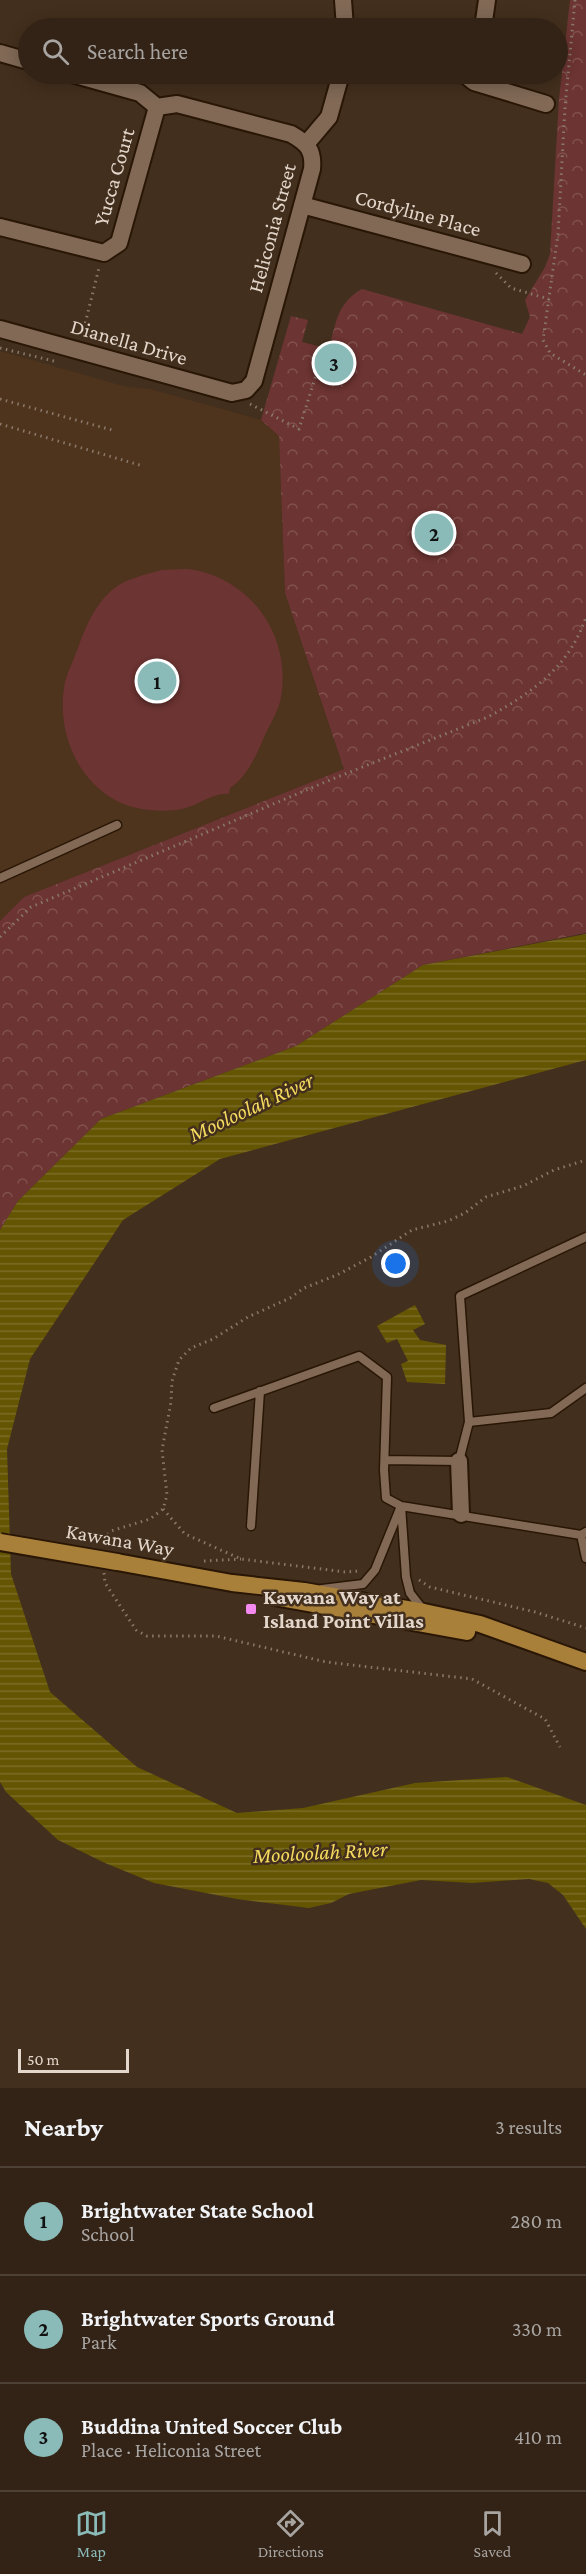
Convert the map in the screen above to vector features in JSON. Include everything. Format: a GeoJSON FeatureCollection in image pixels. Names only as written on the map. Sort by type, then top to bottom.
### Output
{"type":"FeatureCollection","features":[{"type":"Feature","properties":{"kind":"main road","name":"Kawana Way"},"geometry":{"type":"LineString","coordinates":[[0,1542],[111,1567],[304,1591],[424,1612],[480,1624],[586,1662]]}},
{"type":"Feature","properties":{"kind":"main road","name":"Kawana Way"},"geometry":{"type":"LineString","coordinates":[[232,1583],[274,1597],[533,1643]]}},
{"type":"Feature","properties":{"kind":"street"},"geometry":{"type":"LineString","coordinates":[[343,0],[344,18]]}},
{"type":"Feature","properties":{"kind":"street"},"geometry":{"type":"LineString","coordinates":[[484,18],[487,0]]}},
{"type":"Feature","properties":{"kind":"street"},"geometry":{"type":"LineString","coordinates":[[0,53],[18,58]]}},
{"type":"Feature","properties":{"kind":"street"},"geometry":{"type":"LineString","coordinates":[[108,84],[140,93],[157,107]]}},
{"type":"Feature","properties":{"kind":"street"},"geometry":{"type":"LineString","coordinates":[[307,143],[329,117],[338,84]]}},
{"type":"Feature","properties":{"kind":"street"},"geometry":{"type":"LineString","coordinates":[[481,84],[546,104]]}},
{"type":"Feature","properties":{"kind":"street","name":"Heliconia Street"},"geometry":{"type":"LineString","coordinates":[[157,107],[177,104],[291,134],[307,143],[313,157],[312,169],[247,400]]}},
{"type":"Feature","properties":{"kind":"street","name":"Yucca Court"},"geometry":{"type":"LineString","coordinates":[[0,227],[104,253],[118,243],[157,107]]}},
{"type":"Feature","properties":{"kind":"street","name":"Cordyline Place"},"geometry":{"type":"LineString","coordinates":[[302,205],[522,264]]}},
{"type":"Feature","properties":{"kind":"street","name":"Dianella Drive"},"geometry":{"type":"LineString","coordinates":[[0,329],[232,393],[247,400]]}},
{"type":"Feature","properties":{"kind":"street"},"geometry":{"type":"LineString","coordinates":[[459,1461],[461,1514]]}},
{"type":"Feature","properties":{"kind":"lane"},"geometry":{"type":"LineString","coordinates":[[0,878],[117,825]]}},
{"type":"Feature","properties":{"kind":"lane"},"geometry":{"type":"LineString","coordinates":[[385,1460],[459,1461],[469,1422],[460,1296],[586,1237]]}},
{"type":"Feature","properties":{"kind":"lane"},"geometry":{"type":"LineString","coordinates":[[214,1408],[359,1356],[387,1377],[386,1498],[402,1506],[584,1533],[586,1558]]}},
{"type":"Feature","properties":{"kind":"lane"},"geometry":{"type":"LineString","coordinates":[[469,1422],[551,1413],[586,1388]]}},
{"type":"Feature","properties":{"kind":"lane"},"geometry":{"type":"LineString","coordinates":[[251,1526],[260,1391]]}},
{"type":"Feature","properties":{"kind":"lane"},"geometry":{"type":"LineString","coordinates":[[304,1591],[363,1584],[375,1570],[402,1506]]}},
{"type":"Feature","properties":{"kind":"lane"},"geometry":{"type":"LineString","coordinates":[[402,1506],[406,1577],[410,1593],[424,1612]]}},
{"type":"Feature","properties":{"kind":"path"},"geometry":{"type":"LineString","coordinates":[[568,75],[575,0]]}},
{"type":"Feature","properties":{"kind":"path"},"geometry":{"type":"LineString","coordinates":[[567,84],[558,234],[543,340],[550,353],[586,375]]}},
{"type":"Feature","properties":{"kind":"path"},"geometry":{"type":"LineString","coordinates":[[89,354],[95,332],[84,328],[100,267],[92,264]]}},
{"type":"Feature","properties":{"kind":"path"},"geometry":{"type":"LineString","coordinates":[[0,348],[63,363]]}},
{"type":"Feature","properties":{"kind":"path"},"geometry":{"type":"LineString","coordinates":[[247,400],[257,410],[299,429],[316,375],[330,355]]}},
{"type":"Feature","properties":{"kind":"path"},"geometry":{"type":"LineString","coordinates":[[0,399],[112,430]]}},
{"type":"Feature","properties":{"kind":"path"},"geometry":{"type":"LineString","coordinates":[[0,424],[143,466]]}},
{"type":"Feature","properties":{"kind":"path"},"geometry":{"type":"LineString","coordinates":[[0,937],[31,906],[495,713],[554,673],[571,652],[586,617]]}},
{"type":"Feature","properties":{"kind":"path"},"geometry":{"type":"LineString","coordinates":[[104,1549],[104,1538],[111,1531],[150,1519],[163,1509],[167,1495],[162,1450],[171,1402],[172,1381],[178,1360],[191,1348],[213,1339],[249,1317],[290,1298],[304,1288],[337,1275],[412,1230],[448,1221],[465,1213],[486,1197],[586,1160]]}},
{"type":"Feature","properties":{"kind":"path"},"geometry":{"type":"LineString","coordinates":[[111,1567],[105,1583],[136,1630],[147,1636],[216,1636],[326,1662],[472,1679],[545,1719],[560,1747]]}},
{"type":"Feature","properties":{"kind":"shaded area"},"geometry":{"type":"Polygon","coordinates":[[[0,351],[127,387],[150,389],[261,420],[279,436],[285,593],[344,769],[24,897],[0,921],[0,351]]]}},
{"type":"Feature","properties":{"kind":"green space"},"geometry":{"type":"Polygon","coordinates":[[[570,0],[586,0],[586,933],[423,965],[296,1046],[101,1119],[18,1201],[0,1230],[0,921],[24,897],[344,769],[285,593],[279,436],[261,420],[291,316],[308,320],[302,342],[329,349],[342,307],[362,289],[522,334],[530,317],[525,300],[545,267],[550,254],[559,99],[561,84],[568,84],[570,0]]]}},
{"type":"Feature","properties":{"kind":"green space"},"geometry":{"type":"Polygon","coordinates":[[[191,569],[216,576],[251,600],[264,616],[274,634],[283,675],[280,702],[259,750],[242,778],[230,788],[229,794],[217,795],[182,809],[165,811],[147,810],[122,803],[101,790],[89,778],[71,749],[63,716],[65,682],[69,669],[87,625],[100,602],[123,583],[162,570],[191,569]]]}},
{"type":"Feature","properties":{"kind":"water","name":"Mooloolah River"},"geometry":{"type":"Polygon","coordinates":[[[586,934],[586,1060],[220,1159],[123,1220],[30,1359],[7,1449],[11,1574],[50,1692],[137,1767],[237,1813],[303,1808],[415,1783],[507,1777],[586,1805],[586,1929],[563,1895],[548,1883],[529,1879],[472,1883],[421,1880],[349,1894],[331,1903],[309,1908],[237,1899],[154,1883],[58,1840],[6,1792],[0,1782],[0,1230],[18,1201],[101,1119],[296,1046],[423,965],[586,934]]]}},
{"type":"Feature","properties":{"kind":"water"},"geometry":{"type":"Polygon","coordinates":[[[415,1305],[425,1324],[413,1330],[420,1340],[446,1345],[445,1384],[407,1382],[401,1364],[408,1361],[397,1339],[387,1343],[377,1326],[415,1305]]]}},
{"type":"Feature","properties":{"kind":"building"},"geometry":{"type":"Polygon","coordinates":[[[336,351],[345,358],[333,374],[324,367],[336,351]]]}},
{"type":"Feature","properties":{"kind":"place","name":"Buddina United Soccer Club"},"geometry":{"type":"Point","coordinates":[334,363]}},
{"type":"Feature","properties":{"kind":"place","name":"Brightwater Sports Ground"},"geometry":{"type":"Point","coordinates":[434,533]}},
{"type":"Feature","properties":{"kind":"place","name":"Brightwater State School"},"geometry":{"type":"Point","coordinates":[157,681]}},
{"type":"Feature","properties":{"kind":"place","name":"Kawana Way at Island Point Villas"},"geometry":{"type":"Point","coordinates":[251,1609]}}]}
